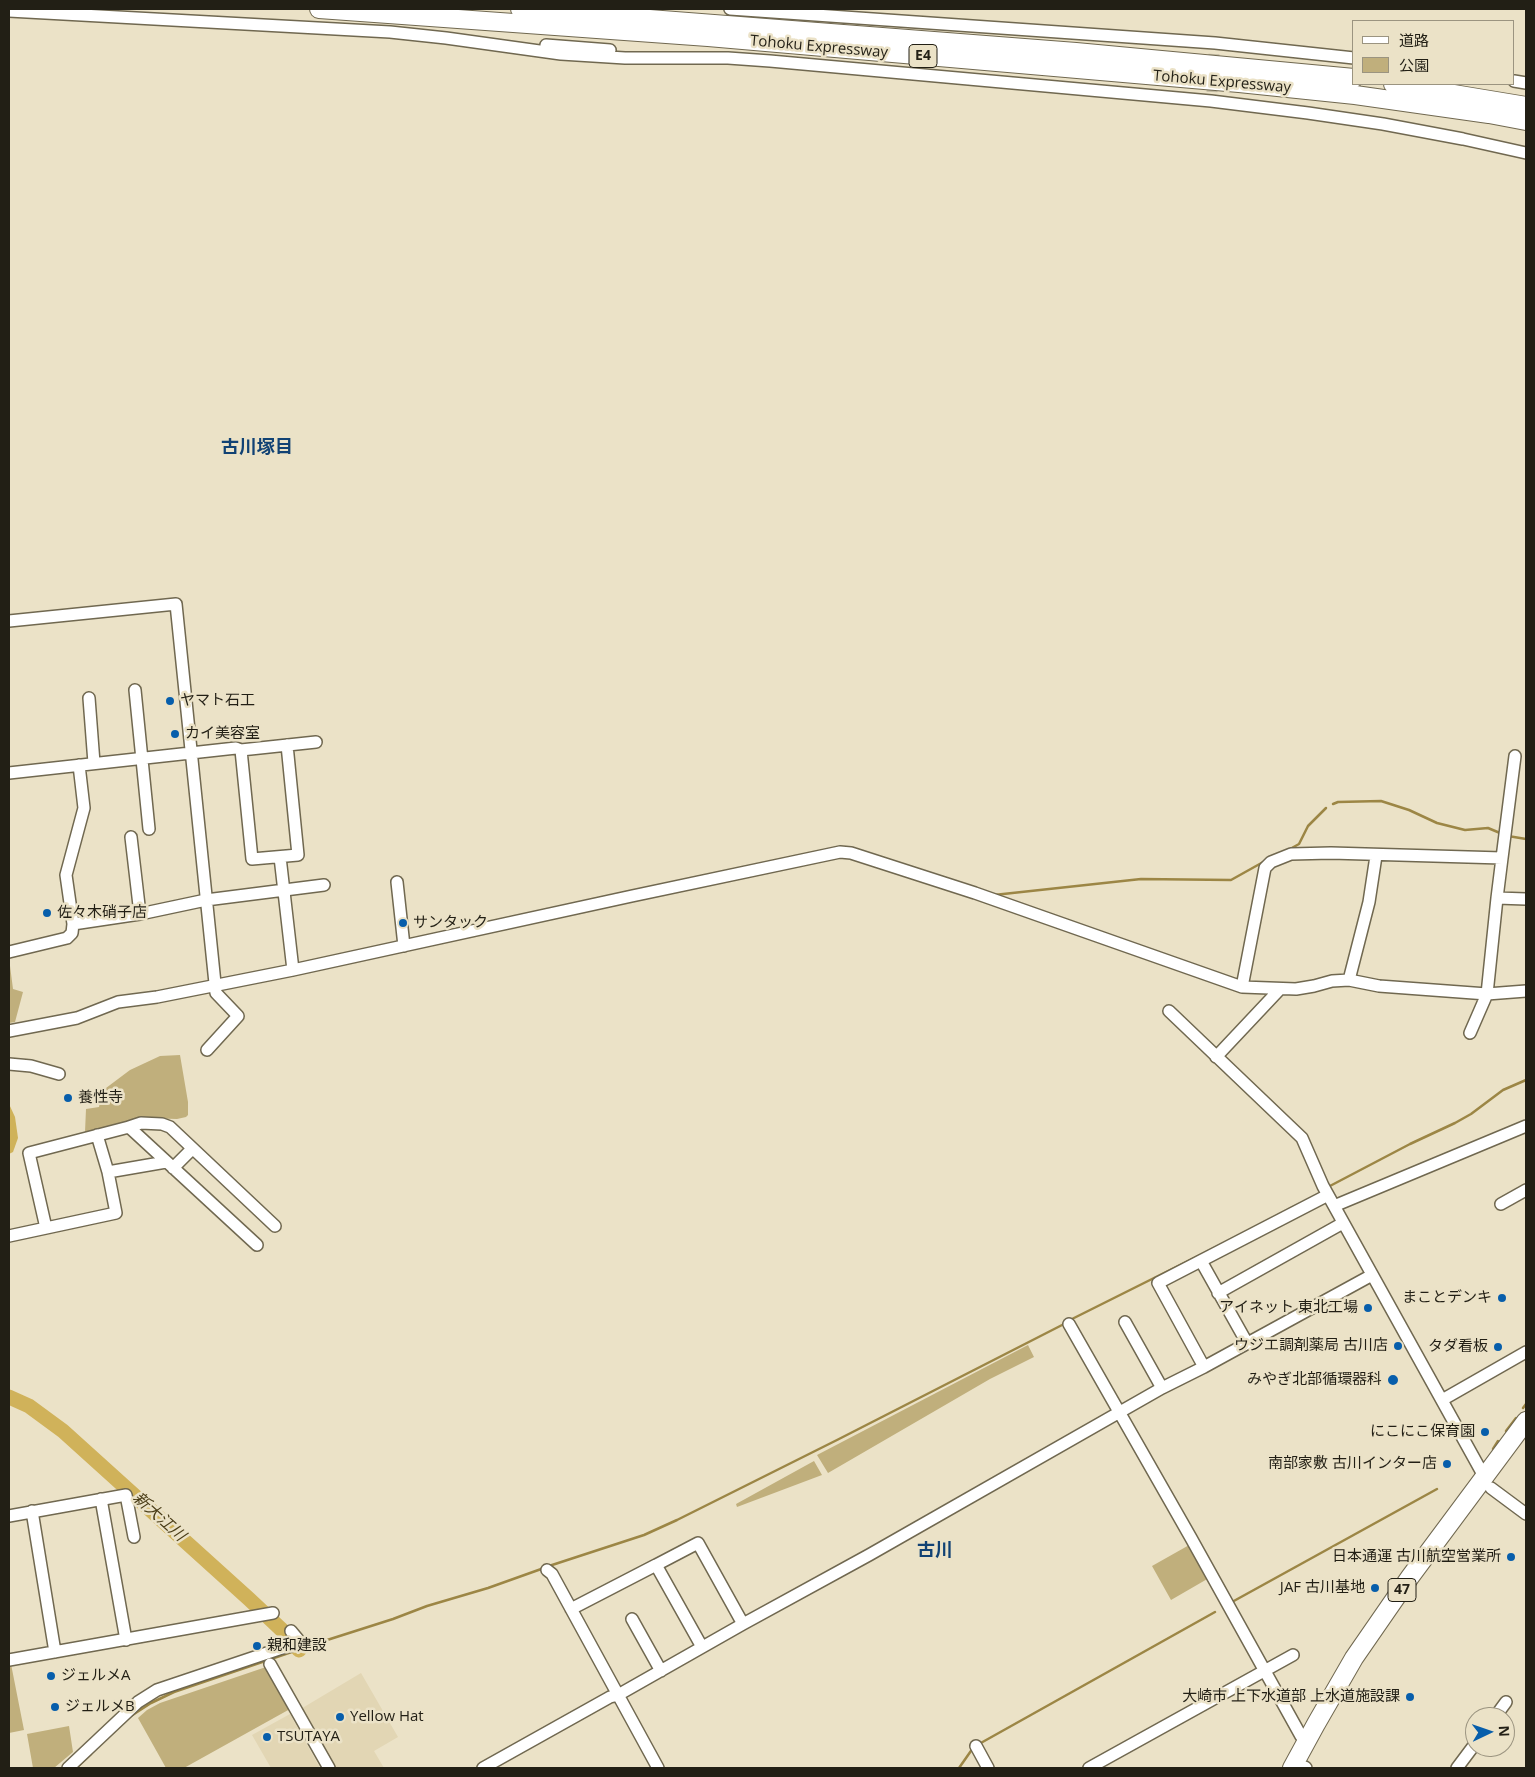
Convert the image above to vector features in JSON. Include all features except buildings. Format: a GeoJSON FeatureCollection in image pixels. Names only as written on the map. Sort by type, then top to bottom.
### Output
{"type":"FeatureCollection","features":[{"type":"Feature","properties":{"kind":"highway","name":"Tohoku Expressway"},"geometry":{"type":"LineString","coordinates":[[319,9],[708,37],[1239,83],[1355,95],[1490,114],[1526,121]]}},
{"type":"Feature","properties":{"kind":"highway","name":"Tohoku Expressway"},"geometry":{"type":"LineString","coordinates":[[520,9],[1076,52],[1352,78]]}},
{"type":"Feature","properties":{"kind":"highway"},"geometry":{"type":"LineString","coordinates":[[1399,85],[1526,106]]}},
{"type":"Feature","properties":{"kind":"highway","name":"47"},"geometry":{"type":"LineString","coordinates":[[1302,1768],[1349,1686],[1488,1483],[1526,1421]]}},
{"type":"Feature","properties":{"kind":"highway","name":"47"},"geometry":{"type":"LineString","coordinates":[[1302,1768],[1308,1738],[1354,1658],[1410,1577],[1526,1439]]}},
{"type":"Feature","properties":{"kind":"street"},"geometry":{"type":"LineString","coordinates":[[730,9],[1352,58]]}},
{"type":"Feature","properties":{"kind":"street"},"geometry":{"type":"LineString","coordinates":[[9,11],[390,32],[562,54],[625,58],[728,58],[1211,96],[1463,138],[1526,153]]}},
{"type":"Feature","properties":{"kind":"street"},"geometry":{"type":"LineString","coordinates":[[519,48],[537,45],[583,45],[638,52],[660,58]]}},
{"type":"Feature","properties":{"kind":"street"},"geometry":{"type":"LineString","coordinates":[[9,621],[176,604],[216,993],[238,1016],[207,1050]]}},
{"type":"Feature","properties":{"kind":"street"},"geometry":{"type":"LineString","coordinates":[[135,690],[149,829]]}},
{"type":"Feature","properties":{"kind":"street"},"geometry":{"type":"LineString","coordinates":[[89,698],[94,763]]}},
{"type":"Feature","properties":{"kind":"street"},"geometry":{"type":"LineString","coordinates":[[9,773],[236,748],[241,750],[316,742]]}},
{"type":"Feature","properties":{"kind":"street"},"geometry":{"type":"LineString","coordinates":[[241,750],[252,859],[280,857],[298,855],[287,745]]}},
{"type":"Feature","properties":{"kind":"street"},"geometry":{"type":"LineString","coordinates":[[1470,1033],[1487,994],[1515,756]]}},
{"type":"Feature","properties":{"kind":"street"},"geometry":{"type":"LineString","coordinates":[[9,952],[68,938],[72,933],[73,924],[66,875],[84,808],[79,765]]}},
{"type":"Feature","properties":{"kind":"street"},"geometry":{"type":"LineString","coordinates":[[131,837],[140,914]]}},
{"type":"Feature","properties":{"kind":"street"},"geometry":{"type":"LineString","coordinates":[[9,1031],[77,1018],[118,1002],[293,970],[831,853],[851,853],[984,896],[1242,986],[1280,989],[1349,980],[1379,986],[1487,994],[1526,991]]}},
{"type":"Feature","properties":{"kind":"street"},"geometry":{"type":"LineString","coordinates":[[1242,986],[1265,868],[1271,862],[1291,854],[1301,853],[1502,858]]}},
{"type":"Feature","properties":{"kind":"street"},"geometry":{"type":"LineString","coordinates":[[1349,980],[1369,902],[1376,856]]}},
{"type":"Feature","properties":{"kind":"street"},"geometry":{"type":"LineString","coordinates":[[280,857],[293,970]]}},
{"type":"Feature","properties":{"kind":"street"},"geometry":{"type":"LineString","coordinates":[[397,882],[404,946]]}},
{"type":"Feature","properties":{"kind":"street"},"geometry":{"type":"LineString","coordinates":[[73,924],[140,914],[206,900],[324,886]]}},
{"type":"Feature","properties":{"kind":"street"},"geometry":{"type":"LineString","coordinates":[[1497,898],[1526,899]]}},
{"type":"Feature","properties":{"kind":"street"},"geometry":{"type":"LineString","coordinates":[[1216,1057],[1280,989]]}},
{"type":"Feature","properties":{"kind":"street"},"geometry":{"type":"LineString","coordinates":[[1169,1010],[1302,1138],[1343,1223],[1488,1483],[1526,1514]]}},
{"type":"Feature","properties":{"kind":"street"},"geometry":{"type":"LineString","coordinates":[[9,1064],[30,1066],[59,1074]]}},
{"type":"Feature","properties":{"kind":"street"},"geometry":{"type":"LineString","coordinates":[[46,1228],[29,1153],[142,1123],[162,1124],[170,1128],[275,1226]]}},
{"type":"Feature","properties":{"kind":"street"},"geometry":{"type":"LineString","coordinates":[[1334,1206],[1526,1126]]}},
{"type":"Feature","properties":{"kind":"street"},"geometry":{"type":"LineString","coordinates":[[129,1127],[257,1245]]}},
{"type":"Feature","properties":{"kind":"street"},"geometry":{"type":"LineString","coordinates":[[9,1236],[116,1213],[98,1134]]}},
{"type":"Feature","properties":{"kind":"street"},"geometry":{"type":"LineString","coordinates":[[108,1172],[169,1165],[192,1148]]}},
{"type":"Feature","properties":{"kind":"street"},"geometry":{"type":"LineString","coordinates":[[1501,1204],[1526,1190]]}},
{"type":"Feature","properties":{"kind":"street"},"geometry":{"type":"LineString","coordinates":[[1204,1367],[1158,1283],[1326,1191]]}},
{"type":"Feature","properties":{"kind":"street"},"geometry":{"type":"LineString","coordinates":[[1218,1293],[1343,1223]]}},
{"type":"Feature","properties":{"kind":"street"},"geometry":{"type":"LineString","coordinates":[[1201,1261],[1247,1343]]}},
{"type":"Feature","properties":{"kind":"street"},"geometry":{"type":"LineString","coordinates":[[483,1768],[869,1555],[1162,1388],[1372,1275]]}},
{"type":"Feature","properties":{"kind":"street"},"geometry":{"type":"LineString","coordinates":[[1125,1322],[1162,1388]]}},
{"type":"Feature","properties":{"kind":"street"},"geometry":{"type":"LineString","coordinates":[[1069,1324],[1301,1736],[1308,1738]]}},
{"type":"Feature","properties":{"kind":"street"},"geometry":{"type":"LineString","coordinates":[[1442,1400],[1526,1352]]}},
{"type":"Feature","properties":{"kind":"street"},"geometry":{"type":"LineString","coordinates":[[9,1516],[126,1495],[134,1537]]}},
{"type":"Feature","properties":{"kind":"street"},"geometry":{"type":"LineString","coordinates":[[101,1499],[126,1640]]}},
{"type":"Feature","properties":{"kind":"street"},"geometry":{"type":"LineString","coordinates":[[32,1511],[55,1652]]}},
{"type":"Feature","properties":{"kind":"street"},"geometry":{"type":"LineString","coordinates":[[571,1610],[698,1543],[743,1624]]}},
{"type":"Feature","properties":{"kind":"street"},"geometry":{"type":"LineString","coordinates":[[656,1565],[702,1647]]}},
{"type":"Feature","properties":{"kind":"street"},"geometry":{"type":"LineString","coordinates":[[547,1570],[552,1574],[658,1768]]}},
{"type":"Feature","properties":{"kind":"street"},"geometry":{"type":"LineString","coordinates":[[9,1660],[269,1614]]}},
{"type":"Feature","properties":{"kind":"street"},"geometry":{"type":"LineString","coordinates":[[632,1619],[661,1670]]}},
{"type":"Feature","properties":{"kind":"street"},"geometry":{"type":"LineString","coordinates":[[68,1768],[138,1702],[157,1690],[280,1649],[296,1637]]}},
{"type":"Feature","properties":{"kind":"street"},"geometry":{"type":"LineString","coordinates":[[1089,1768],[1293,1655]]}},
{"type":"Feature","properties":{"kind":"street"},"geometry":{"type":"LineString","coordinates":[[270,1664],[329,1768]]}},
{"type":"Feature","properties":{"kind":"street"},"geometry":{"type":"LineString","coordinates":[[1502,1707],[1506,1702]]}},
{"type":"Feature","properties":{"kind":"street"},"geometry":{"type":"LineString","coordinates":[[976,1746],[988,1768]]}},
{"type":"Feature","properties":{"kind":"street"},"geometry":{"type":"LineString","coordinates":[[1457,1768],[1465,1757]]}},
{"type":"Feature","properties":{"kind":"shaded area"},"geometry":{"type":"Polygon","coordinates":[[[9,1104],[15,1117],[18,1138],[13,1152],[9,1154],[9,1104]]]}},
{"type":"Feature","properties":{"kind":"shaded area"},"geometry":{"type":"Polygon","coordinates":[[[361,1673],[398,1737],[374,1751],[384,1768],[333,1768],[299,1710],[361,1673]]]}},
{"type":"Feature","properties":{"kind":"shaded area"},"geometry":{"type":"Polygon","coordinates":[[[290,1714],[320,1768],[271,1768],[252,1735],[290,1714]]]}},
{"type":"Feature","properties":{"kind":"green space"},"geometry":{"type":"Polygon","coordinates":[[[9,958],[13,989],[23,992],[15,1022],[9,1023],[9,958]]]}},
{"type":"Feature","properties":{"kind":"green space"},"geometry":{"type":"Polygon","coordinates":[[[180,1055],[188,1102],[188,1115],[186,1117],[177,1119],[143,1118],[85,1132],[86,1109],[99,1107],[102,1091],[130,1070],[160,1056],[180,1055]]]}},
{"type":"Feature","properties":{"kind":"green space"},"geometry":{"type":"Polygon","coordinates":[[[1028,1345],[1034,1357],[990,1379],[828,1473],[817,1455],[1028,1345]]]}},
{"type":"Feature","properties":{"kind":"green space"},"geometry":{"type":"Polygon","coordinates":[[[814,1461],[822,1475],[737,1507],[736,1504],[814,1461]]]}},
{"type":"Feature","properties":{"kind":"green space"},"geometry":{"type":"Polygon","coordinates":[[[1191,1544],[1209,1578],[1171,1600],[1152,1566],[1191,1544]]]}},
{"type":"Feature","properties":{"kind":"green space"},"geometry":{"type":"Polygon","coordinates":[[[11,1664],[24,1730],[9,1733],[9,1665],[11,1664]]]}},
{"type":"Feature","properties":{"kind":"green space"},"geometry":{"type":"Polygon","coordinates":[[[266,1667],[290,1709],[184,1768],[166,1768],[138,1718],[147,1710],[160,1703],[266,1667]]]}},
{"type":"Feature","properties":{"kind":"green space"},"geometry":{"type":"Polygon","coordinates":[[[69,1726],[73,1752],[54,1768],[33,1768],[27,1734],[69,1726]]]}},
{"type":"Feature","properties":{"kind":"waterway"},"geometry":{"type":"LineString","coordinates":[[1333,804],[1338,802],[1381,801],[1409,810],[1437,823],[1465,830],[1488,828],[1500,833]]}},
{"type":"Feature","properties":{"kind":"waterway"},"geometry":{"type":"LineString","coordinates":[[1290,849],[1299,844],[1308,826],[1326,808]]}},
{"type":"Feature","properties":{"kind":"waterway"},"geometry":{"type":"LineString","coordinates":[[1508,836],[1526,839]]}},
{"type":"Feature","properties":{"kind":"waterway"},"geometry":{"type":"LineString","coordinates":[[994,895],[1141,879],[1231,880],[1265,861]]}},
{"type":"Feature","properties":{"kind":"waterway"},"geometry":{"type":"LineString","coordinates":[[1328,1187],[1455,1123],[1471,1114],[1503,1090],[1526,1080]]}},
{"type":"Feature","properties":{"kind":"waterway"},"geometry":{"type":"LineString","coordinates":[[1289,1209],[1299,1204]]}},
{"type":"Feature","properties":{"kind":"waterway"},"geometry":{"type":"LineString","coordinates":[[1070,1320],[1220,1245]]}},
{"type":"Feature","properties":{"kind":"waterway"},"geometry":{"type":"LineString","coordinates":[[549,1566],[644,1535],[677,1520],[1066,1323]]}},
{"type":"Feature","properties":{"kind":"waterway","name":"新大江川"},"geometry":{"type":"LineString","coordinates":[[9,1397],[29,1406],[63,1431],[249,1599],[284,1632],[299,1650]]}},
{"type":"Feature","properties":{"kind":"waterway"},"geometry":{"type":"LineString","coordinates":[[1523,1408],[1526,1404]]}},
{"type":"Feature","properties":{"kind":"waterway"},"geometry":{"type":"LineString","coordinates":[[1506,1431],[1516,1418]]}},
{"type":"Feature","properties":{"kind":"waterway"},"geometry":{"type":"LineString","coordinates":[[1493,1449],[1498,1441]]}},
{"type":"Feature","properties":{"kind":"waterway"},"geometry":{"type":"LineString","coordinates":[[1232,1602],[1437,1489]]}},
{"type":"Feature","properties":{"kind":"waterway"},"geometry":{"type":"LineString","coordinates":[[131,1716],[151,1703],[174,1692],[544,1568]]}},
{"type":"Feature","properties":{"kind":"waterway"},"geometry":{"type":"LineString","coordinates":[[979,1744],[1215,1612]]}},
{"type":"Feature","properties":{"kind":"waterway"},"geometry":{"type":"LineString","coordinates":[[959,1768],[973,1748]]}},
{"type":"Feature","properties":{"kind":"waterway"},"geometry":{"type":"LineString","coordinates":[[76,1768],[91,1754]]}},
{"type":"Feature","properties":{"kind":"tunnel"},"geometry":{"type":"LineString","coordinates":[[1212,92],[1214,54]]}},
{"type":"Feature","properties":{"kind":"place","name":"ヤマト石工"},"geometry":{"type":"Point","coordinates":[170,701]}},
{"type":"Feature","properties":{"kind":"place","name":"カイ美容室"},"geometry":{"type":"Point","coordinates":[175,734]}},
{"type":"Feature","properties":{"kind":"place","name":"佐々木硝子店"},"geometry":{"type":"Point","coordinates":[47,913]}},
{"type":"Feature","properties":{"kind":"place","name":"サンタック"},"geometry":{"type":"Point","coordinates":[403,923]}},
{"type":"Feature","properties":{"kind":"place","name":"養性寺"},"geometry":{"type":"Point","coordinates":[68,1098]}},
{"type":"Feature","properties":{"kind":"place","name":"まことデンキ"},"geometry":{"type":"Point","coordinates":[1502,1298]}},
{"type":"Feature","properties":{"kind":"place","name":"アイネット 東北工場"},"geometry":{"type":"Point","coordinates":[1368,1308]}},
{"type":"Feature","properties":{"kind":"place","name":"ウジエ調剤薬局 古川店"},"geometry":{"type":"Point","coordinates":[1398,1346]}},
{"type":"Feature","properties":{"kind":"place","name":"タダ看板"},"geometry":{"type":"Point","coordinates":[1498,1347]}},
{"type":"Feature","properties":{"kind":"place","name":"みやぎ北部循環器科"},"geometry":{"type":"Point","coordinates":[1393,1380]}},
{"type":"Feature","properties":{"kind":"place","name":"にこにこ保育園"},"geometry":{"type":"Point","coordinates":[1485,1432]}},
{"type":"Feature","properties":{"kind":"place","name":"南部家敷 古川インター店"},"geometry":{"type":"Point","coordinates":[1447,1464]}},
{"type":"Feature","properties":{"kind":"place","name":"日本通運 古川航空営業所"},"geometry":{"type":"Point","coordinates":[1511,1557]}},
{"type":"Feature","properties":{"kind":"place","name":"JAF 古川基地"},"geometry":{"type":"Point","coordinates":[1375,1588]}},
{"type":"Feature","properties":{"kind":"place","name":"親和建設"},"geometry":{"type":"Point","coordinates":[257,1646]}},
{"type":"Feature","properties":{"kind":"place","name":"ジェルメA"},"geometry":{"type":"Point","coordinates":[51,1676]}},
{"type":"Feature","properties":{"kind":"place","name":"大崎市 上下水道部 上水道施設課"},"geometry":{"type":"Point","coordinates":[1410,1697]}},
{"type":"Feature","properties":{"kind":"place","name":"ジェルメB"},"geometry":{"type":"Point","coordinates":[55,1707]}},
{"type":"Feature","properties":{"kind":"place","name":"Yellow Hat"},"geometry":{"type":"Point","coordinates":[340,1717]}},
{"type":"Feature","properties":{"kind":"place","name":"TSUTAYA"},"geometry":{"type":"Point","coordinates":[267,1737]}},
{"type":"Feature","properties":{"kind":"district","name":"古川塚目"},"geometry":{"type":"Point","coordinates":[257,448]}},
{"type":"Feature","properties":{"kind":"district","name":"古川"},"geometry":{"type":"Point","coordinates":[935,1551]}}]}
